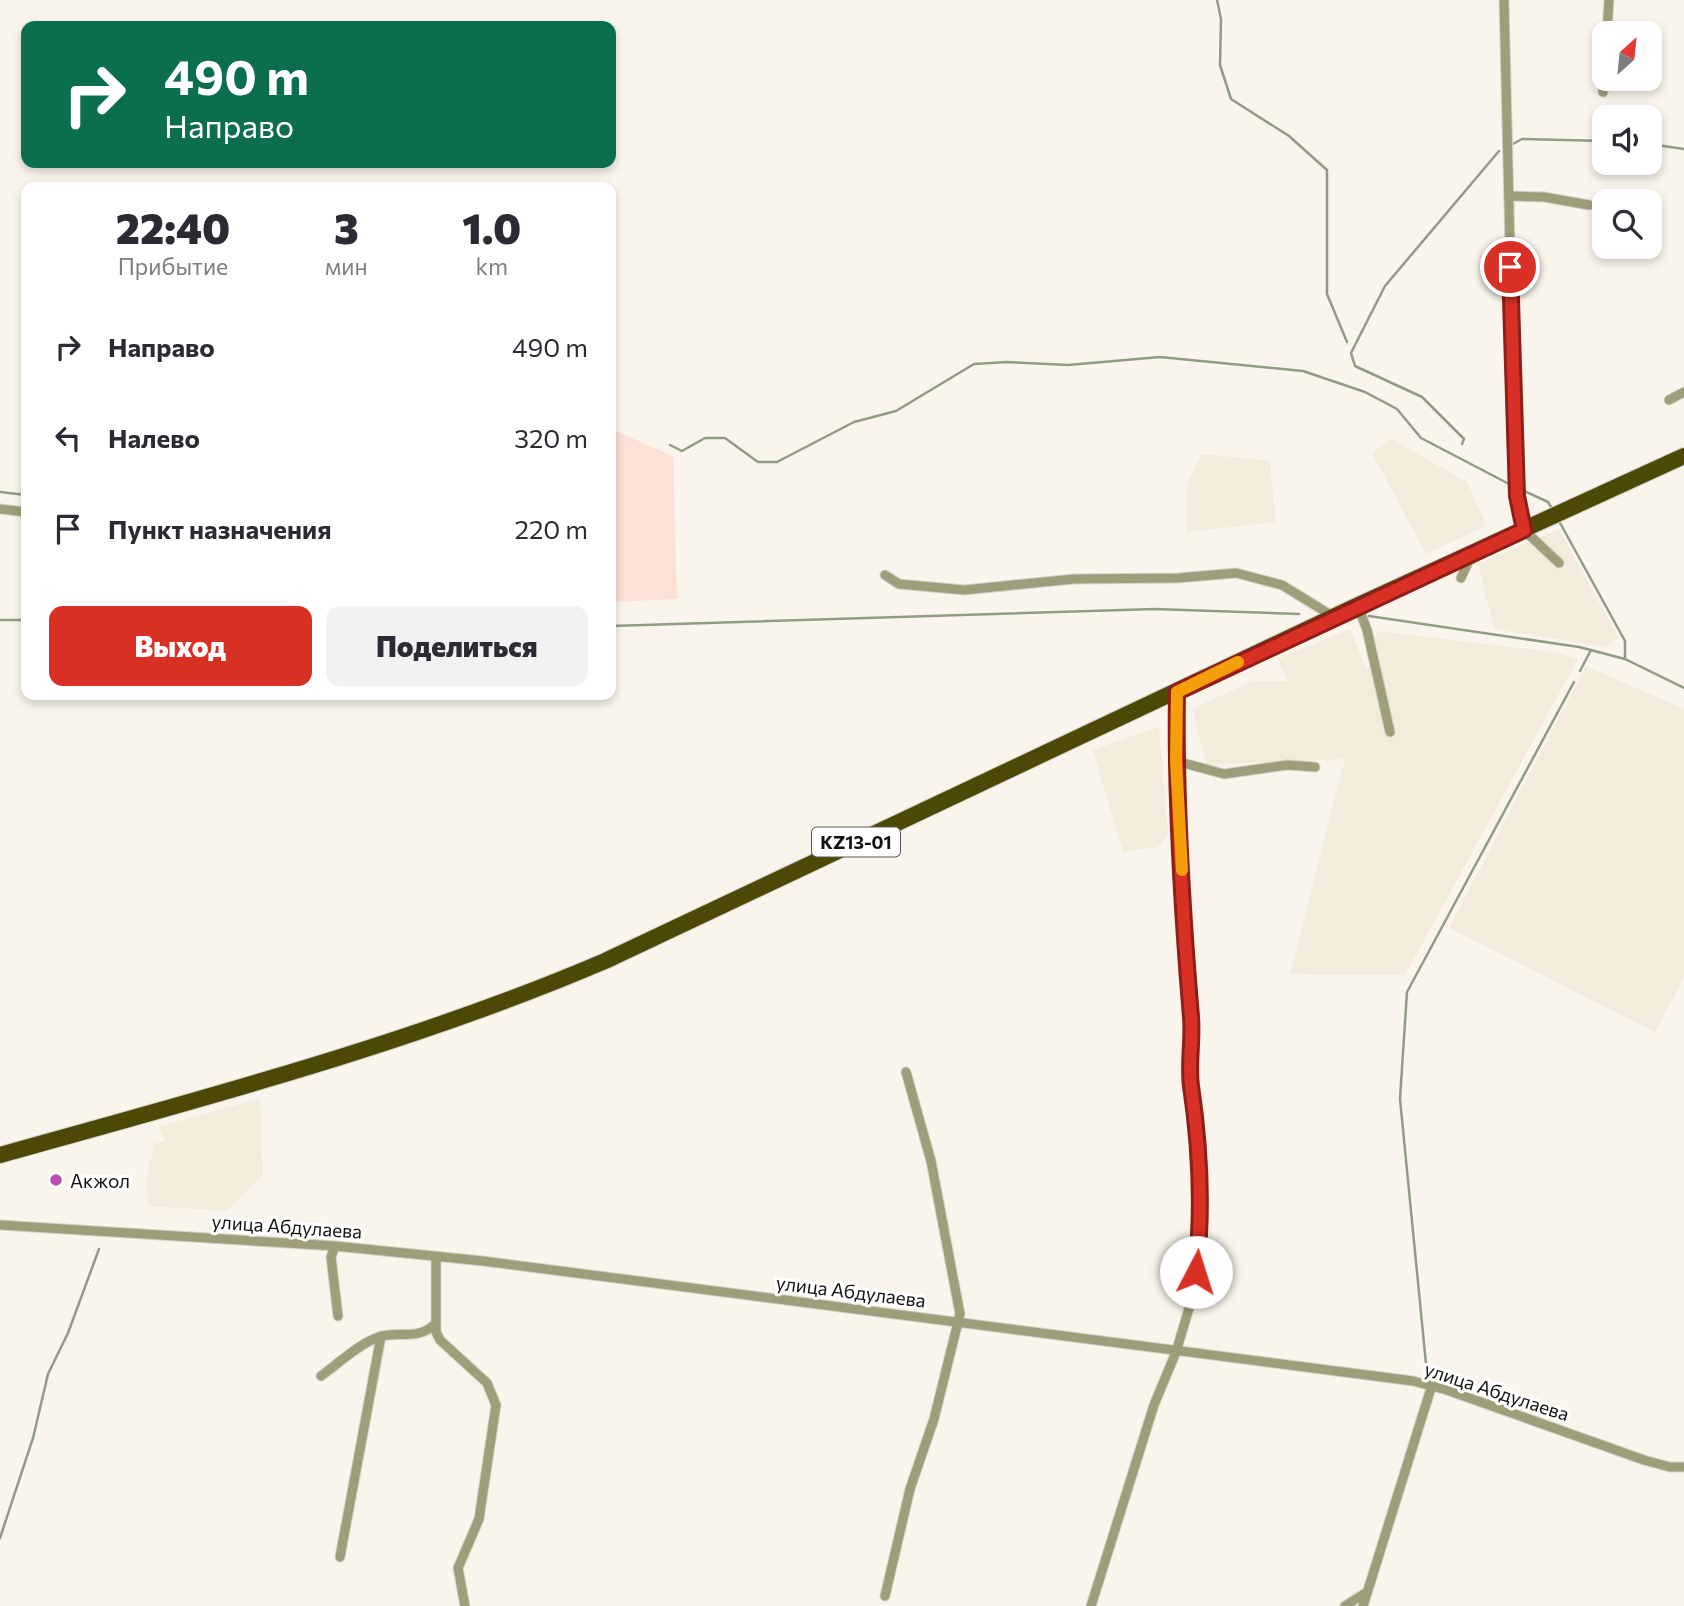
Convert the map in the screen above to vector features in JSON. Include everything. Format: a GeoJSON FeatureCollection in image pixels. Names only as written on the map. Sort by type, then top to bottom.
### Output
{"type":"FeatureCollection","features":[{"type":"Feature","properties":{"kind":"highway","name":"KZ13-01"},"geometry":{"type":"LineString","coordinates":[[0,1155],[394,1040],[528,995],[1684,456]]}},
{"type":"Feature","properties":{"kind":"street"},"geometry":{"type":"LineString","coordinates":[[1504,0],[1517,496],[1524,530],[1559,563]]}},
{"type":"Feature","properties":{"kind":"street"},"geometry":{"type":"LineString","coordinates":[[1608,21],[1609,0]]}},
{"type":"Feature","properties":{"kind":"street"},"geometry":{"type":"LineString","coordinates":[[1509,196],[1544,197],[1589,205]]}},
{"type":"Feature","properties":{"kind":"street"},"geometry":{"type":"LineString","coordinates":[[1669,400],[1684,392]]}},
{"type":"Feature","properties":{"kind":"street"},"geometry":{"type":"LineString","coordinates":[[0,509],[21,511]]}},
{"type":"Feature","properties":{"kind":"street"},"geometry":{"type":"LineString","coordinates":[[1461,578],[1472,554]]}},
{"type":"Feature","properties":{"kind":"street"},"geometry":{"type":"LineString","coordinates":[[885,575],[899,584],[964,590],[1074,579],[1236,573],[1282,585],[1310,599],[1334,617]]}},
{"type":"Feature","properties":{"kind":"street"},"geometry":{"type":"LineString","coordinates":[[1358,606],[1367,630],[1390,732]]}},
{"type":"Feature","properties":{"kind":"street"},"geometry":{"type":"LineString","coordinates":[[1367,630],[1380,635]]}},
{"type":"Feature","properties":{"kind":"street"},"geometry":{"type":"LineString","coordinates":[[1091,1606],[1110,1534],[1154,1405],[1176,1352],[1196,1272],[1199,1173],[1195,1097],[1191,1086],[1191,1016],[1176,761],[1177,692]]}},
{"type":"Feature","properties":{"kind":"street"},"geometry":{"type":"LineString","coordinates":[[1176,761],[1223,774],[1287,765],[1315,767]]}},
{"type":"Feature","properties":{"kind":"street"},"geometry":{"type":"LineString","coordinates":[[885,1596],[910,1489],[934,1419],[960,1306],[931,1161],[906,1072]]}},
{"type":"Feature","properties":{"kind":"street","name":"улица Абдулаева"},"geometry":{"type":"LineString","coordinates":[[0,1225],[335,1246],[436,1256],[1432,1385],[1644,1460],[1670,1468],[1684,1467]]}},
{"type":"Feature","properties":{"kind":"street"},"geometry":{"type":"LineString","coordinates":[[335,1246],[331,1257],[338,1316]]}},
{"type":"Feature","properties":{"kind":"street"},"geometry":{"type":"LineString","coordinates":[[436,1256],[434,1325],[440,1340],[487,1383],[496,1405],[479,1519],[458,1568],[465,1606]]}},
{"type":"Feature","properties":{"kind":"street"},"geometry":{"type":"LineString","coordinates":[[321,1376],[364,1345],[382,1336],[412,1336],[434,1325]]}},
{"type":"Feature","properties":{"kind":"street"},"geometry":{"type":"LineString","coordinates":[[340,1557],[382,1336]]}},
{"type":"Feature","properties":{"kind":"street"},"geometry":{"type":"LineString","coordinates":[[1363,1606],[1432,1385]]}},
{"type":"Feature","properties":{"kind":"street"},"geometry":{"type":"LineString","coordinates":[[1345,1606],[1367,1592]]}},
{"type":"Feature","properties":{"kind":"shaded area"},"geometry":{"type":"Polygon","coordinates":[[[616,431],[673,456],[677,599],[616,602],[616,431]]]}},
{"type":"Feature","properties":{"kind":"shaded area"},"geometry":{"type":"Polygon","coordinates":[[[1392,439],[1468,483],[1486,526],[1426,554],[1372,453],[1392,439]]]}},
{"type":"Feature","properties":{"kind":"shaded area"},"geometry":{"type":"Polygon","coordinates":[[[1201,454],[1270,461],[1275,522],[1187,532],[1187,485],[1201,454]]]}},
{"type":"Feature","properties":{"kind":"shaded area"},"geometry":{"type":"Polygon","coordinates":[[[1559,529],[1618,637],[1605,647],[1494,629],[1478,564],[1559,529]]]}},
{"type":"Feature","properties":{"kind":"shaded area"},"geometry":{"type":"Polygon","coordinates":[[[1350,629],[1367,671],[1377,631],[1554,652],[1578,659],[1405,975],[1290,974],[1345,759],[1207,765],[1192,709],[1253,681],[1287,681],[1278,659],[1350,629]]]}},
{"type":"Feature","properties":{"kind":"shaded area"},"geometry":{"type":"Polygon","coordinates":[[[1586,666],[1684,709],[1684,977],[1655,1032],[1449,928],[1586,666]]]}},
{"type":"Feature","properties":{"kind":"shaded area"},"geometry":{"type":"Polygon","coordinates":[[[1159,727],[1168,834],[1158,847],[1123,852],[1093,750],[1159,727]]]}},
{"type":"Feature","properties":{"kind":"shaded area"},"geometry":{"type":"Polygon","coordinates":[[[260,1098],[263,1175],[227,1211],[148,1206],[147,1179],[154,1144],[165,1141],[158,1127],[260,1098]]]}},
{"type":"Feature","properties":{"kind":"waterway"},"geometry":{"type":"LineString","coordinates":[[1217,0],[1221,19],[1220,65],[1231,99],[1289,136],[1327,170],[1327,294],[1347,342]]}},
{"type":"Feature","properties":{"kind":"waterway"},"geometry":{"type":"LineString","coordinates":[[1511,145],[1522,139],[1592,141]]}},
{"type":"Feature","properties":{"kind":"waterway"},"geometry":{"type":"LineString","coordinates":[[1662,146],[1684,149]]}},
{"type":"Feature","properties":{"kind":"waterway"},"geometry":{"type":"LineString","coordinates":[[1462,444],[1464,439],[1422,397],[1355,366],[1351,353],[1385,286],[1499,151]]}},
{"type":"Feature","properties":{"kind":"waterway"},"geometry":{"type":"LineString","coordinates":[[670,445],[682,451],[705,438],[725,438],[758,462],[777,462],[854,422],[896,411],[974,364],[1007,362],[1068,365],[1160,357],[1303,371],[1365,392],[1397,409],[1421,438],[1511,485]]}},
{"type":"Feature","properties":{"kind":"waterway"},"geometry":{"type":"LineString","coordinates":[[1520,489],[1548,502],[1551,507]]}},
{"type":"Feature","properties":{"kind":"waterway"},"geometry":{"type":"LineString","coordinates":[[0,492],[21,494]]}},
{"type":"Feature","properties":{"kind":"waterway"},"geometry":{"type":"LineString","coordinates":[[1559,521],[1625,641],[1625,659]]}},
{"type":"Feature","properties":{"kind":"waterway"},"geometry":{"type":"LineString","coordinates":[[616,626],[1155,609],[1299,614]]}},
{"type":"Feature","properties":{"kind":"waterway"},"geometry":{"type":"LineString","coordinates":[[1369,616],[1579,647],[1625,659],[1684,688]]}},
{"type":"Feature","properties":{"kind":"waterway"},"geometry":{"type":"LineString","coordinates":[[0,620],[21,620]]}},
{"type":"Feature","properties":{"kind":"waterway"},"geometry":{"type":"LineString","coordinates":[[1580,671],[1591,650]]}},
{"type":"Feature","properties":{"kind":"waterway"},"geometry":{"type":"LineString","coordinates":[[1427,1374],[1400,1099],[1407,992],[1574,682]]}},
{"type":"Feature","properties":{"kind":"waterway"},"geometry":{"type":"LineString","coordinates":[[0,1538],[33,1438],[48,1374],[68,1333],[99,1249]]}},
{"type":"Feature","properties":{"kind":"slow traffic"},"geometry":{"type":"LineString","coordinates":[[1182,870],[1176,761],[1177,692],[1238,662]]}},
{"type":"Feature","properties":{"kind":"place","name":"Акжол"},"geometry":{"type":"Point","coordinates":[56,1180]}},
{"type":"Feature","properties":{"kind":"route"},"geometry":{"type":"LineString","coordinates":[[1196,1272],[1199,1245],[1199,1161],[1195,1097],[1191,1086],[1191,1016],[1176,761],[1177,692],[1247,657],[1524,530],[1517,505],[1510,267]]}}]}
